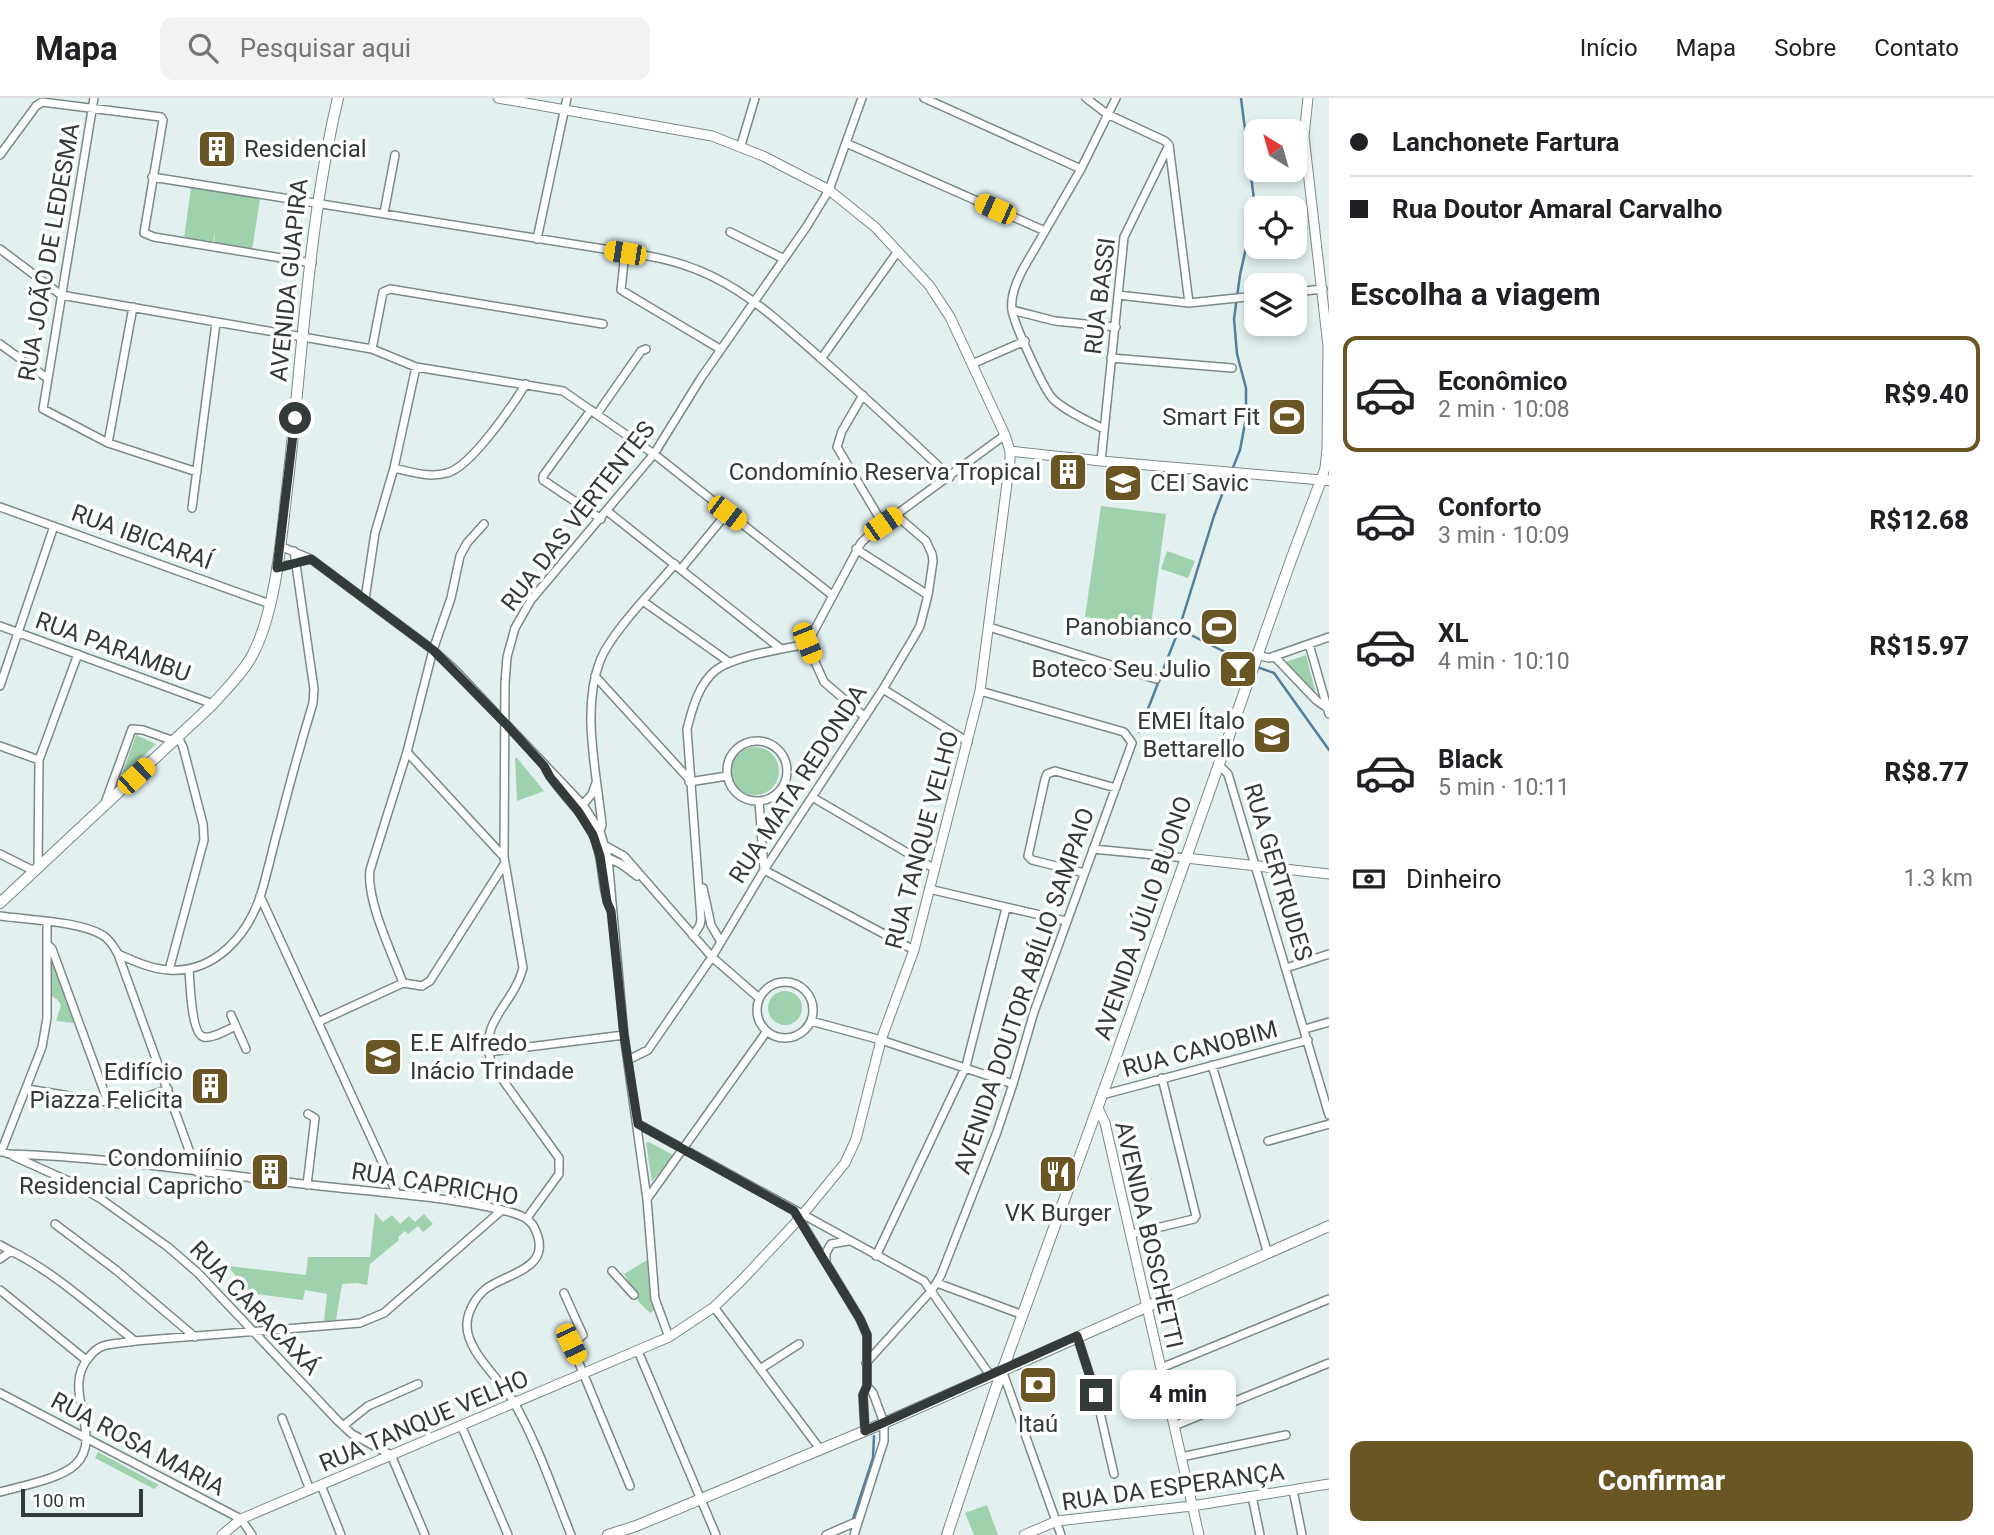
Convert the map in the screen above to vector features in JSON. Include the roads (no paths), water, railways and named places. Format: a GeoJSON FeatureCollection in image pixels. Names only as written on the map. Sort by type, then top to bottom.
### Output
{"type":"FeatureCollection","features":[{"type":"Feature","properties":{"kind":"main road","name":"AVENIDA GUAPIRA"},"geometry":{"type":"LineString","coordinates":[[0,903],[213,704],[244,669],[251,657],[270,604],[277,568],[318,201],[338,98]]}},
{"type":"Feature","properties":{"kind":"main road","name":"AVENIDA JÚLIO BUONO"},"geometry":{"type":"LineString","coordinates":[[947,1535],[1002,1370],[1098,1108],[1255,662],[1325,480]]}},
{"type":"Feature","properties":{"kind":"main road"},"geometry":{"type":"LineString","coordinates":[[608,1535],[636,1526],[884,1423],[1329,1226]]}},
{"type":"Feature","properties":{"kind":"main road"},"geometry":{"type":"LineString","coordinates":[[622,1535],[636,1526]]}},
{"type":"Feature","properties":{"kind":"street","name":"RUA JOÃO DE LEDESMA"},"geometry":{"type":"LineString","coordinates":[[94,98],[43,406],[45,411],[108,443]]}},
{"type":"Feature","properties":{"kind":"street","name":"RUA TANQUE VELHO"},"geometry":{"type":"LineString","coordinates":[[222,1535],[242,1519],[669,1337],[713,1307],[741,1281],[849,1158],[881,1040],[914,950],[980,691],[1010,451],[1005,435],[942,303],[898,250],[849,205],[829,190],[741,145],[680,129],[498,98]]}},
{"type":"Feature","properties":{"kind":"street"},"geometry":{"type":"LineString","coordinates":[[537,239],[567,98]]}},
{"type":"Feature","properties":{"kind":"street"},"geometry":{"type":"LineString","coordinates":[[741,145],[755,98]]}},
{"type":"Feature","properties":{"kind":"street","name":"RUA DAS VERTENTES"},"geometry":{"type":"LineString","coordinates":[[488,1052],[490,1027],[519,982],[523,968],[505,860],[507,657],[514,628],[531,600],[654,454],[720,349],[784,259],[829,190],[862,98]]}},
{"type":"Feature","properties":{"kind":"street"},"geometry":{"type":"LineString","coordinates":[[925,98],[1082,169]]}},
{"type":"Feature","properties":{"kind":"street"},"geometry":{"type":"LineString","coordinates":[[1086,98],[1107,114],[1165,141],[1169,147],[1189,303]]}},
{"type":"Feature","properties":{"kind":"street"},"geometry":{"type":"LineString","coordinates":[[1104,429],[1054,399],[1048,392],[1012,310],[1017,281],[1082,169],[1116,98]]}},
{"type":"Feature","properties":{"kind":"street","name":"AVENIDA JÚLIO BUONO"},"geometry":{"type":"LineString","coordinates":[[1306,119],[1308,98]]}},
{"type":"Feature","properties":{"kind":"street"},"geometry":{"type":"LineString","coordinates":[[0,155],[39,103],[52,102],[162,118],[143,230],[147,235],[312,263]]}},
{"type":"Feature","properties":{"kind":"street"},"geometry":{"type":"LineString","coordinates":[[846,143],[1045,231]]}},
{"type":"Feature","properties":{"kind":"street","name":"RUA BASSI"},"geometry":{"type":"LineString","coordinates":[[1101,461],[1124,237],[1169,147]]}},
{"type":"Feature","properties":{"kind":"street"},"geometry":{"type":"LineString","coordinates":[[384,213],[395,155]]}},
{"type":"Feature","properties":{"kind":"street","name":"AVENIDA JÚLIO BUONO"},"geometry":{"type":"LineString","coordinates":[[1307,164],[1328,351],[1325,480]]}},
{"type":"Feature","properties":{"kind":"street"},"geometry":{"type":"LineString","coordinates":[[152,177],[318,201],[670,259],[688,265],[755,300],[950,477]]}},
{"type":"Feature","properties":{"kind":"street"},"geometry":{"type":"LineString","coordinates":[[730,232],[784,259]]}},
{"type":"Feature","properties":{"kind":"street"},"geometry":{"type":"LineString","coordinates":[[0,248],[61,295],[372,349],[416,367],[563,391],[654,454],[832,595]]}},
{"type":"Feature","properties":{"kind":"street"},"geometry":{"type":"LineString","coordinates":[[821,359],[898,250]]}},
{"type":"Feature","properties":{"kind":"street"},"geometry":{"type":"LineString","coordinates":[[625,253],[621,290],[720,349]]}},
{"type":"Feature","properties":{"kind":"street"},"geometry":{"type":"LineString","coordinates":[[372,349],[383,292],[390,289],[603,324]]}},
{"type":"Feature","properties":{"kind":"street"},"geometry":{"type":"LineString","coordinates":[[1307,291],[1323,289]]}},
{"type":"Feature","properties":{"kind":"street"},"geometry":{"type":"LineString","coordinates":[[1118,295],[1189,303],[1244,298]]}},
{"type":"Feature","properties":{"kind":"street"},"geometry":{"type":"LineString","coordinates":[[133,307],[108,443],[197,472]]}},
{"type":"Feature","properties":{"kind":"street"},"geometry":{"type":"LineString","coordinates":[[1012,310],[1055,321],[1116,327]]}},
{"type":"Feature","properties":{"kind":"street"},"geometry":{"type":"LineString","coordinates":[[192,508],[216,323]]}},
{"type":"Feature","properties":{"kind":"street"},"geometry":{"type":"LineString","coordinates":[[972,364],[1025,341]]}},
{"type":"Feature","properties":{"kind":"street"},"geometry":{"type":"LineString","coordinates":[[0,344],[47,378]]}},
{"type":"Feature","properties":{"kind":"street"},"geometry":{"type":"LineString","coordinates":[[601,519],[543,480],[543,476],[641,351],[646,349]]}},
{"type":"Feature","properties":{"kind":"street"},"geometry":{"type":"LineString","coordinates":[[1111,358],[1232,368]]}},
{"type":"Feature","properties":{"kind":"street"},"geometry":{"type":"LineString","coordinates":[[365,599],[375,533],[394,468],[416,367]]}},
{"type":"Feature","properties":{"kind":"street"},"geometry":{"type":"LineString","coordinates":[[394,468],[432,475],[459,468],[526,384]]}},
{"type":"Feature","properties":{"kind":"street"},"geometry":{"type":"LineString","coordinates":[[863,396],[842,431],[837,447],[883,524]]}},
{"type":"Feature","properties":{"kind":"street"},"geometry":{"type":"LineString","coordinates":[[693,936],[700,925],[687,729],[692,710],[707,679],[729,662],[807,643],[856,549],[871,533],[1005,435]]}},
{"type":"Feature","properties":{"kind":"street"},"geometry":{"type":"LineString","coordinates":[[1010,451],[1325,480]]}},
{"type":"Feature","properties":{"kind":"street","name":"RUA IBICARAÍ"},"geometry":{"type":"LineString","coordinates":[[0,508],[270,604]]}},
{"type":"Feature","properties":{"kind":"street"},"geometry":{"type":"LineString","coordinates":[[607,511],[781,649]]}},
{"type":"Feature","properties":{"kind":"street"},"geometry":{"type":"LineString","coordinates":[[597,833],[602,825],[590,722],[595,676],[608,645],[727,513]]}},
{"type":"Feature","properties":{"kind":"street","name":"RUA MATA REDONDA"},"geometry":{"type":"LineString","coordinates":[[628,1060],[648,1051],[712,957],[764,870],[883,689],[920,626],[933,561],[930,547],[895,515]]}},
{"type":"Feature","properties":{"kind":"street"},"geometry":{"type":"LineString","coordinates":[[403,983],[377,912],[369,877],[407,751],[433,650],[451,598],[460,556],[467,543],[484,524]]}},
{"type":"Feature","properties":{"kind":"street"},"geometry":{"type":"LineString","coordinates":[[0,686],[54,526]]}},
{"type":"Feature","properties":{"kind":"street"},"geometry":{"type":"LineString","coordinates":[[280,546],[311,559],[433,650],[544,766],[555,773],[597,833],[613,901],[611,911],[624,1035],[647,1199],[655,1299],[669,1337]]}},
{"type":"Feature","properties":{"kind":"street"},"geometry":{"type":"LineString","coordinates":[[856,549],[928,595]]}},
{"type":"Feature","properties":{"kind":"street"},"geometry":{"type":"LineString","coordinates":[[118,954],[150,967],[169,970],[189,969],[204,964],[231,946],[242,932],[260,896],[313,703],[314,689],[294,551]]}},
{"type":"Feature","properties":{"kind":"street"},"geometry":{"type":"LineString","coordinates":[[277,568],[311,559]]}},
{"type":"Feature","properties":{"kind":"street"},"geometry":{"type":"LineString","coordinates":[[644,602],[729,662]]}},
{"type":"Feature","properties":{"kind":"street","name":"RUA PARAMBU"},"geometry":{"type":"LineString","coordinates":[[0,626],[213,704]]}},
{"type":"Feature","properties":{"kind":"street"},"geometry":{"type":"LineString","coordinates":[[989,627],[1156,680]]}},
{"type":"Feature","properties":{"kind":"street"},"geometry":{"type":"LineString","coordinates":[[1255,662],[1329,637]]}},
{"type":"Feature","properties":{"kind":"street"},"geometry":{"type":"LineString","coordinates":[[807,643],[824,682],[865,717]]}},
{"type":"Feature","properties":{"kind":"street"},"geometry":{"type":"LineString","coordinates":[[1308,644],[1328,711]]}},
{"type":"Feature","properties":{"kind":"street"},"geometry":{"type":"LineString","coordinates":[[0,854],[36,870],[39,760],[78,654]]}},
{"type":"Feature","properties":{"kind":"street"},"geometry":{"type":"LineString","coordinates":[[1274,656],[1328,711]]}},
{"type":"Feature","properties":{"kind":"street"},"geometry":{"type":"LineString","coordinates":[[595,676],[689,780]]}},
{"type":"Feature","properties":{"kind":"street"},"geometry":{"type":"LineString","coordinates":[[883,689],[968,742]]}},
{"type":"Feature","properties":{"kind":"street","name":"AVENIDA DOUTOR ABÍLIO SAMPAIO"},"geometry":{"type":"LineString","coordinates":[[866,1363],[934,1287],[1013,1084],[1034,1012],[1132,743],[1125,732],[980,691]]}},
{"type":"Feature","properties":{"kind":"street"},"geometry":{"type":"LineString","coordinates":[[104,807],[132,729],[176,739],[183,747],[204,824],[204,840],[169,970]]}},
{"type":"Feature","properties":{"kind":"street"},"geometry":{"type":"LineString","coordinates":[[763,741],[779,751],[787,768],[782,786],[776,794],[759,801],[750,800],[735,791],[727,776],[730,757],[744,744],[763,741]]}},
{"type":"Feature","properties":{"kind":"street"},"geometry":{"type":"LineString","coordinates":[[0,746],[39,760]]}},
{"type":"Feature","properties":{"kind":"street"},"geometry":{"type":"LineString","coordinates":[[318,1022],[403,983],[422,986],[430,981],[505,860],[407,751]]}},
{"type":"Feature","properties":{"kind":"street","name":"RUA GERTRUDES"},"geometry":{"type":"LineString","coordinates":[[1219,765],[1228,774],[1308,1040],[1326,1089],[1329,1115]]}},
{"type":"Feature","properties":{"kind":"street"},"geometry":{"type":"LineString","coordinates":[[1084,873],[1032,860],[1028,856],[1045,779],[1047,774],[1055,771],[1116,788]]}},
{"type":"Feature","properties":{"kind":"street"},"geometry":{"type":"LineString","coordinates":[[580,808],[592,794],[597,775]]}},
{"type":"Feature","properties":{"kind":"street"},"geometry":{"type":"LineString","coordinates":[[689,780],[727,776]]}},
{"type":"Feature","properties":{"kind":"street"},"geometry":{"type":"LineString","coordinates":[[812,797],[935,869]]}},
{"type":"Feature","properties":{"kind":"street"},"geometry":{"type":"LineString","coordinates":[[759,801],[764,870],[914,950]]}},
{"type":"Feature","properties":{"kind":"street"},"geometry":{"type":"LineString","coordinates":[[602,847],[624,856],[712,957],[759,998]]}},
{"type":"Feature","properties":{"kind":"street"},"geometry":{"type":"LineString","coordinates":[[1093,849],[1329,874]]}},
{"type":"Feature","properties":{"kind":"street"},"geometry":{"type":"LineString","coordinates":[[604,857],[628,868],[652,887]]}},
{"type":"Feature","properties":{"kind":"street"},"geometry":{"type":"LineString","coordinates":[[698,867],[711,925],[721,942]]}},
{"type":"Feature","properties":{"kind":"street"},"geometry":{"type":"LineString","coordinates":[[929,889],[1066,921]]}},
{"type":"Feature","properties":{"kind":"street"},"geometry":{"type":"LineString","coordinates":[[260,896],[397,1194]]}},
{"type":"Feature","properties":{"kind":"street"},"geometry":{"type":"LineString","coordinates":[[876,1256],[965,1066],[1006,908]]}},
{"type":"Feature","properties":{"kind":"street"},"geometry":{"type":"LineString","coordinates":[[0,916],[79,926],[112,943],[169,1089],[197,1172]]}},
{"type":"Feature","properties":{"kind":"street"},"geometry":{"type":"LineString","coordinates":[[3,1152],[42,1047],[46,1024],[47,923]]}},
{"type":"Feature","properties":{"kind":"street"},"geometry":{"type":"LineString","coordinates":[[700,925],[711,925]]}},
{"type":"Feature","properties":{"kind":"street"},"geometry":{"type":"LineString","coordinates":[[47,944],[52,949],[108,1102]]}},
{"type":"Feature","properties":{"kind":"street"},"geometry":{"type":"LineString","coordinates":[[1286,968],[1329,954]]}},
{"type":"Feature","properties":{"kind":"street"},"geometry":{"type":"LineString","coordinates":[[189,969],[197,1030],[201,1035],[208,1037],[236,1026]]}},
{"type":"Feature","properties":{"kind":"street"},"geometry":{"type":"LineString","coordinates":[[792,982],[808,992],[814,1011],[811,1021],[800,1034],[782,1038],[767,1031],[757,1016],[759,998],[773,984],[792,982]]}},
{"type":"Feature","properties":{"kind":"street"},"geometry":{"type":"LineString","coordinates":[[231,1015],[246,1049]]}},
{"type":"Feature","properties":{"kind":"street"},"geometry":{"type":"LineString","coordinates":[[811,1021],[965,1066],[1013,1084]]}},
{"type":"Feature","properties":{"kind":"street"},"geometry":{"type":"LineString","coordinates":[[1305,1029],[1329,1022]]}},
{"type":"Feature","properties":{"kind":"street"},"geometry":{"type":"LineString","coordinates":[[647,1199],[767,1031]]}},
{"type":"Feature","properties":{"kind":"street"},"geometry":{"type":"LineString","coordinates":[[527,1218],[559,1174],[559,1158],[492,1065],[488,1052],[624,1035]]}},
{"type":"Feature","properties":{"kind":"street","name":"RUA CANOBIM"},"geometry":{"type":"LineString","coordinates":[[1102,1095],[1308,1040]]}},
{"type":"Feature","properties":{"kind":"street"},"geometry":{"type":"LineString","coordinates":[[1212,1065],[1268,1254]]}},
{"type":"Feature","properties":{"kind":"street"},"geometry":{"type":"LineString","coordinates":[[1130,1234],[1194,1219],[1196,1216],[1162,1078]]}},
{"type":"Feature","properties":{"kind":"street"},"geometry":{"type":"LineString","coordinates":[[27,1089],[125,1105],[169,1089]]}},
{"type":"Feature","properties":{"kind":"street","name":"AVENIDA BOSCHETTI"},"geometry":{"type":"LineString","coordinates":[[1098,1108],[1105,1123],[1199,1535]]}},
{"type":"Feature","properties":{"kind":"street"},"geometry":{"type":"LineString","coordinates":[[307,1185],[315,1118],[308,1114]]}},
{"type":"Feature","properties":{"kind":"street"},"geometry":{"type":"LineString","coordinates":[[638,1124],[934,1287],[1023,1315]]}},
{"type":"Feature","properties":{"kind":"street"},"geometry":{"type":"LineString","coordinates":[[1268,1141],[1329,1124]]}},
{"type":"Feature","properties":{"kind":"street","name":"RUA CAPRICHO"},"geometry":{"type":"LineString","coordinates":[[3,1152],[397,1194],[502,1210],[527,1218],[534,1227],[537,1242],[538,1253],[533,1262],[478,1296],[467,1322],[470,1340],[477,1353],[514,1403],[541,1460],[571,1535]]}},
{"type":"Feature","properties":{"kind":"street","name":"RUA CARACAXÁ"},"geometry":{"type":"LineString","coordinates":[[3,1152],[73,1183],[135,1221],[198,1273],[343,1426],[352,1434],[391,1455]]}},
{"type":"Feature","properties":{"kind":"street"},"geometry":{"type":"LineString","coordinates":[[40,1168],[38,1161],[44,1155]]}},
{"type":"Feature","properties":{"kind":"street"},"geometry":{"type":"LineString","coordinates":[[0,1492],[64,1473],[80,1461],[87,1440],[78,1395],[78,1379],[86,1360],[103,1346],[135,1341],[359,1323],[371,1319],[384,1312],[502,1210]]}},
{"type":"Feature","properties":{"kind":"street"},"geometry":{"type":"LineString","coordinates":[[799,1215],[867,1335],[867,1386],[863,1395],[865,1431]]}},
{"type":"Feature","properties":{"kind":"street"},"geometry":{"type":"LineString","coordinates":[[55,1224],[116,1270],[195,1336]]}},
{"type":"Feature","properties":{"kind":"street"},"geometry":{"type":"LineString","coordinates":[[826,1264],[826,1254],[831,1244],[849,1241]]}},
{"type":"Feature","properties":{"kind":"street"},"geometry":{"type":"LineString","coordinates":[[0,1245],[41,1268],[135,1341]]}},
{"type":"Feature","properties":{"kind":"street"},"geometry":{"type":"LineString","coordinates":[[0,1259],[11,1251]]}},
{"type":"Feature","properties":{"kind":"street"},"geometry":{"type":"LineString","coordinates":[[612,1271],[634,1295]]}},
{"type":"Feature","properties":{"kind":"street"},"geometry":{"type":"LineString","coordinates":[[934,1287],[942,1308],[990,1375]]}},
{"type":"Feature","properties":{"kind":"street"},"geometry":{"type":"LineString","coordinates":[[0,1290],[86,1360]]}},
{"type":"Feature","properties":{"kind":"street"},"geometry":{"type":"LineString","coordinates":[[564,1293],[583,1335],[571,1344],[630,1486]]}},
{"type":"Feature","properties":{"kind":"street"},"geometry":{"type":"LineString","coordinates":[[1161,1368],[1329,1299]]}},
{"type":"Feature","properties":{"kind":"street"},"geometry":{"type":"LineString","coordinates":[[713,1307],[820,1449]]}},
{"type":"Feature","properties":{"kind":"street"},"geometry":{"type":"LineString","coordinates":[[1077,1336],[1096,1395],[1114,1474]]}},
{"type":"Feature","properties":{"kind":"street"},"geometry":{"type":"LineString","coordinates":[[760,1369],[799,1344]]}},
{"type":"Feature","properties":{"kind":"street"},"geometry":{"type":"LineString","coordinates":[[638,1351],[716,1535]]}},
{"type":"Feature","properties":{"kind":"street"},"geometry":{"type":"LineString","coordinates":[[1174,1426],[1329,1363]]}},
{"type":"Feature","properties":{"kind":"street"},"geometry":{"type":"LineString","coordinates":[[1002,1370],[1061,1535]]}},
{"type":"Feature","properties":{"kind":"street"},"geometry":{"type":"LineString","coordinates":[[343,1426],[368,1406],[418,1384]]}},
{"type":"Feature","properties":{"kind":"street"},"geometry":{"type":"LineString","coordinates":[[854,1535],[884,1441],[884,1423],[873,1393],[867,1386]]}},
{"type":"Feature","properties":{"kind":"street","name":"RUA ROSA MARIA"},"geometry":{"type":"LineString","coordinates":[[0,1393],[242,1519],[252,1535]]}},
{"type":"Feature","properties":{"kind":"street"},"geometry":{"type":"LineString","coordinates":[[282,1418],[310,1490]]}},
{"type":"Feature","properties":{"kind":"street"},"geometry":{"type":"LineString","coordinates":[[461,1424],[508,1535]]}},
{"type":"Feature","properties":{"kind":"street"},"geometry":{"type":"LineString","coordinates":[[1181,1457],[1286,1435]]}},
{"type":"Feature","properties":{"kind":"street"},"geometry":{"type":"LineString","coordinates":[[391,1455],[425,1535]]}},
{"type":"Feature","properties":{"kind":"street","name":"RUA DA ESPERANÇA"},"geometry":{"type":"LineString","coordinates":[[1024,1535],[1057,1521],[1192,1506],[1329,1484]]}},
{"type":"Feature","properties":{"kind":"street"},"geometry":{"type":"LineString","coordinates":[[321,1485],[341,1535]]}},
{"type":"Feature","properties":{"kind":"street"},"geometry":{"type":"LineString","coordinates":[[1293,1490],[1302,1535]]}},
{"type":"Feature","properties":{"kind":"street"},"geometry":{"type":"LineString","coordinates":[[1252,1496],[1260,1535]]}},
{"type":"Feature","properties":{"kind":"street"},"geometry":{"type":"LineString","coordinates":[[826,1535],[858,1521]]}},
{"type":"Feature","properties":{"kind":"waterway"},"geometry":{"type":"LineString","coordinates":[[1232,470],[1240,450],[1246,418],[1246,388],[1237,354],[1234,319],[1240,275],[1255,207],[1241,98]]}},
{"type":"Feature","properties":{"kind":"waterway"},"geometry":{"type":"LineString","coordinates":[[1139,732],[1179,629],[1229,476]]}},
{"type":"Feature","properties":{"kind":"waterway"},"geometry":{"type":"LineString","coordinates":[[1179,629],[1251,665]]}},
{"type":"Feature","properties":{"kind":"waterway"},"geometry":{"type":"LineString","coordinates":[[1257,667],[1274,673],[1329,750]]}},
{"type":"Feature","properties":{"kind":"waterway"},"geometry":{"type":"LineString","coordinates":[[852,1522],[873,1458],[874,1436]]}},
{"type":"Feature","properties":{"kind":"place","name":"Residencial"},"geometry":{"type":"Point","coordinates":[217,149]}},
{"type":"Feature","properties":{"kind":"place","name":"Smart Fit"},"geometry":{"type":"Point","coordinates":[1287,417]}},
{"type":"Feature","properties":{"kind":"place","name":"Condomínio Reserva Tropical"},"geometry":{"type":"Point","coordinates":[1068,472]}},
{"type":"Feature","properties":{"kind":"place","name":"CEI Savic"},"geometry":{"type":"Point","coordinates":[1123,483]}},
{"type":"Feature","properties":{"kind":"place","name":"Panobianco"},"geometry":{"type":"Point","coordinates":[1219,627]}},
{"type":"Feature","properties":{"kind":"place","name":"Boteco Seu Julio"},"geometry":{"type":"Point","coordinates":[1238,669]}},
{"type":"Feature","properties":{"kind":"place","name":"EMEI Ítalo Bettarello"},"geometry":{"type":"Point","coordinates":[1272,735]}},
{"type":"Feature","properties":{"kind":"place","name":"E.E Alfredo Inácio Trindade"},"geometry":{"type":"Point","coordinates":[383,1057]}},
{"type":"Feature","properties":{"kind":"place","name":"Edifício Piazza Felicita"},"geometry":{"type":"Point","coordinates":[210,1086]}},
{"type":"Feature","properties":{"kind":"place","name":"Condomiínio Residencial Capricho"},"geometry":{"type":"Point","coordinates":[270,1172]}},
{"type":"Feature","properties":{"kind":"place","name":"VK Burger"},"geometry":{"type":"Point","coordinates":[1058,1174]}},
{"type":"Feature","properties":{"kind":"place","name":"Itaú"},"geometry":{"type":"Point","coordinates":[1038,1385]}}]}
